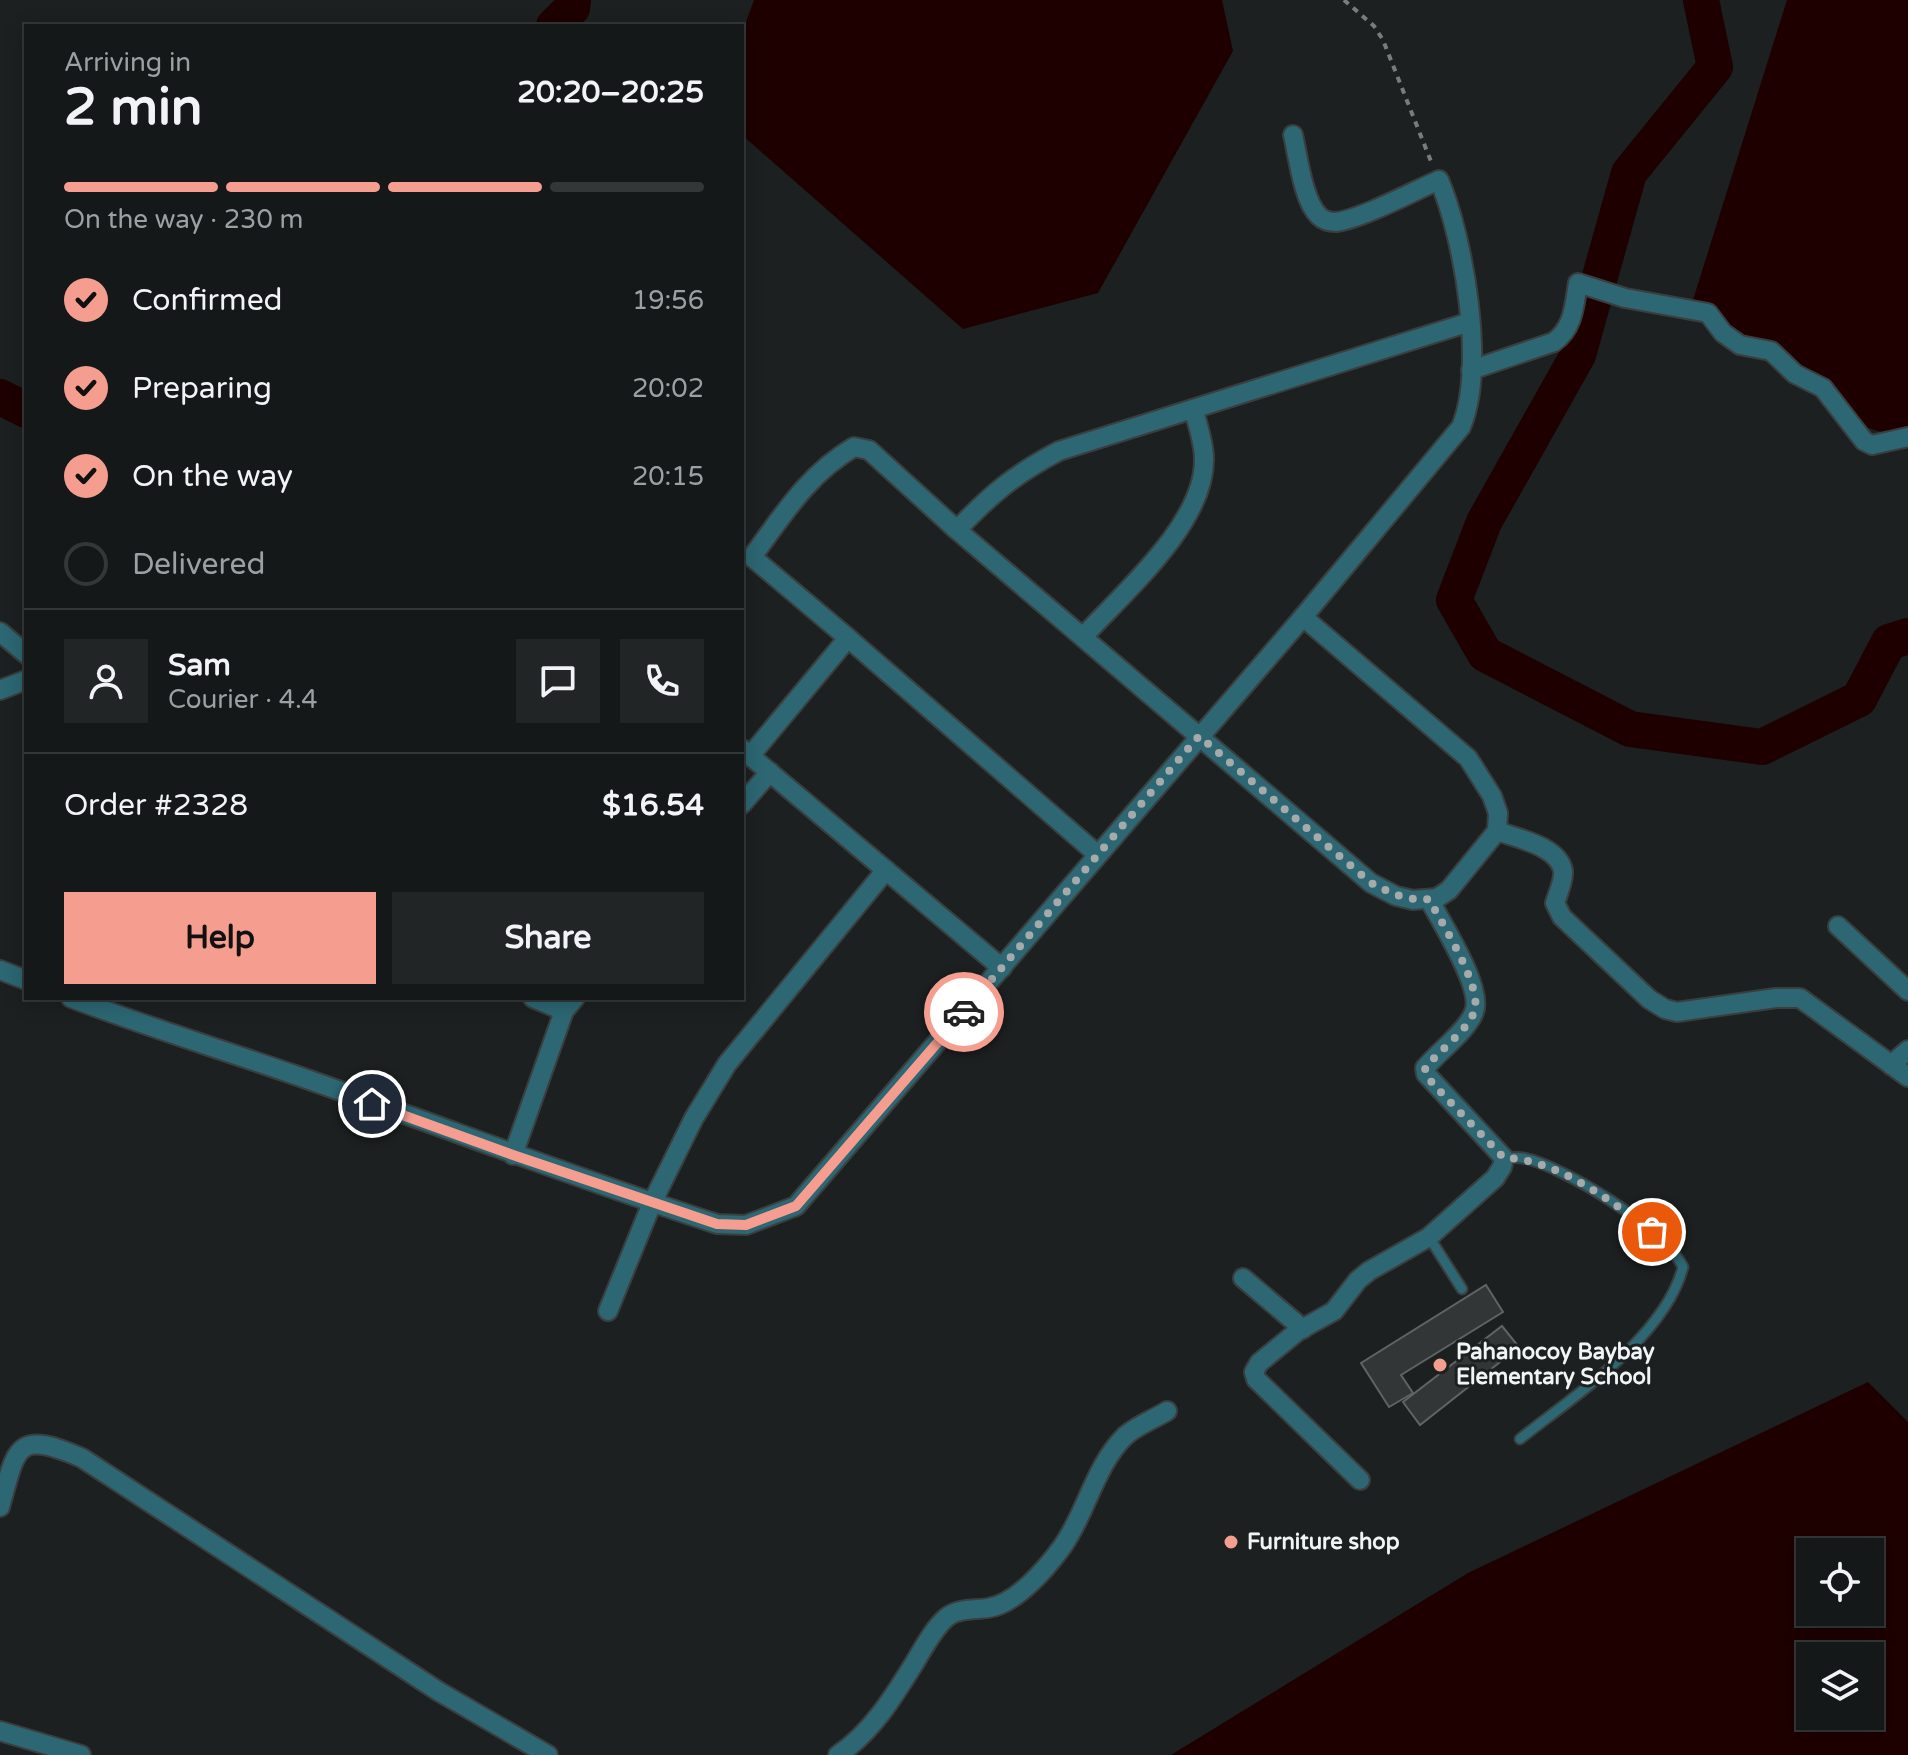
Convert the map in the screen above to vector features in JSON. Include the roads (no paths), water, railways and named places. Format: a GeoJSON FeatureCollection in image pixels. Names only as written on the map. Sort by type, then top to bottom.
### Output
{"type":"FeatureCollection","features":[{"type":"Feature","properties":{"kind":"street"},"geometry":{"type":"LineString","coordinates":[[76,1000],[717,1224],[758,1221],[796,1206],[1303,617],[1461,427],[1468,411],[1470,322],[1463,266],[1448,202],[1439,180],[1356,215],[1328,222],[1320,218],[1309,197],[1293,135]]}},
{"type":"Feature","properties":{"kind":"street"},"geometry":{"type":"LineString","coordinates":[[1471,370],[1561,337],[1568,330],[1578,283],[1625,298],[1708,313],[1723,333],[1740,345],[1771,351],[1795,374],[1823,388],[1867,443],[1872,445],[1908,437]]}},
{"type":"Feature","properties":{"kind":"street"},"geometry":{"type":"LineString","coordinates":[[957,530],[988,497],[1023,470],[1059,451],[1470,322]]}},
{"type":"Feature","properties":{"kind":"street"},"geometry":{"type":"LineString","coordinates":[[1083,637],[1189,516],[1199,493],[1204,458],[1194,411]]}},
{"type":"Feature","properties":{"kind":"street"},"geometry":{"type":"LineString","coordinates":[[1097,854],[848,638],[747,563],[805,485],[838,456],[854,447],[869,450],[957,530],[1371,883],[1396,896],[1413,900],[1437,898],[1449,890],[1497,831],[1498,813],[1492,796],[1468,758],[1303,617]]}},
{"type":"Feature","properties":{"kind":"street"},"geometry":{"type":"LineString","coordinates":[[0,632],[24,652]]}},
{"type":"Feature","properties":{"kind":"street"},"geometry":{"type":"LineString","coordinates":[[848,638],[746,753],[1002,968]]}},
{"type":"Feature","properties":{"kind":"street"},"geometry":{"type":"LineString","coordinates":[[0,690],[24,681]]}},
{"type":"Feature","properties":{"kind":"street"},"geometry":{"type":"LineString","coordinates":[[744,802],[770,772]]}},
{"type":"Feature","properties":{"kind":"street"},"geometry":{"type":"LineString","coordinates":[[1497,831],[1545,848],[1563,872],[1555,903],[1562,917],[1649,999],[1665,1009],[1692,1011],[1766,999],[1800,998],[1908,1077]]}},
{"type":"Feature","properties":{"kind":"street"},"geometry":{"type":"LineString","coordinates":[[608,1311],[652,1203],[694,1118],[727,1064],[886,870]]}},
{"type":"Feature","properties":{"kind":"street"},"geometry":{"type":"LineString","coordinates":[[1360,1480],[1256,1379],[1254,1372],[1259,1363],[1303,1329],[1334,1311],[1369,1271],[1429,1237],[1495,1178],[1502,1167],[1504,1158],[1426,1074],[1425,1068],[1474,1015],[1476,1002],[1470,980],[1429,899]]}},
{"type":"Feature","properties":{"kind":"street"},"geometry":{"type":"LineString","coordinates":[[1838,926],[1908,991]]}},
{"type":"Feature","properties":{"kind":"street"},"geometry":{"type":"LineString","coordinates":[[0,970],[24,979]]}},
{"type":"Feature","properties":{"kind":"street"},"geometry":{"type":"LineString","coordinates":[[513,1155],[570,1004],[545,1000]]}},
{"type":"Feature","properties":{"kind":"street"},"geometry":{"type":"LineString","coordinates":[[1891,1065],[1908,1050]]}},
{"type":"Feature","properties":{"kind":"street"},"geometry":{"type":"LineString","coordinates":[[1243,1278],[1303,1329]]}},
{"type":"Feature","properties":{"kind":"street"},"geometry":{"type":"LineString","coordinates":[[838,1755],[855,1743],[878,1718],[946,1618],[967,1609],[1003,1605],[1025,1588],[1061,1547],[1080,1515],[1091,1487],[1117,1446],[1127,1434],[1167,1411]]}},
{"type":"Feature","properties":{"kind":"street"},"geometry":{"type":"LineString","coordinates":[[0,1507],[12,1465],[22,1447],[29,1443],[57,1447],[82,1458],[438,1691],[548,1755]]}},
{"type":"Feature","properties":{"kind":"street"},"geometry":{"type":"LineString","coordinates":[[0,1731],[81,1755]]}},
{"type":"Feature","properties":{"kind":"lane"},"geometry":{"type":"LineString","coordinates":[[1504,1158],[1536,1162],[1613,1202],[1677,1254],[1683,1267],[1674,1289],[1642,1338],[1520,1439]]}},
{"type":"Feature","properties":{"kind":"lane"},"geometry":{"type":"LineString","coordinates":[[1429,1237],[1462,1289]]}},
{"type":"Feature","properties":{"kind":"waterway"},"geometry":{"type":"LineString","coordinates":[[556,24],[572,8],[573,0]]}},
{"type":"Feature","properties":{"kind":"waterway"},"geometry":{"type":"LineString","coordinates":[[1701,0],[1715,67],[1629,173],[1578,355],[1484,522],[1454,600],[1485,654],[1630,729],[1762,747],[1859,699],[1889,642],[1908,636]]}},
{"type":"Feature","properties":{"kind":"waterway"},"geometry":{"type":"LineString","coordinates":[[0,397],[24,409]]}},
{"type":"Feature","properties":{"kind":"place","name":"Pahanocoy Baybay Elementary School"},"geometry":{"type":"Point","coordinates":[1440,1365]}},
{"type":"Feature","properties":{"kind":"place","name":"Furniture shop"},"geometry":{"type":"Point","coordinates":[1231,1542]}}]}
